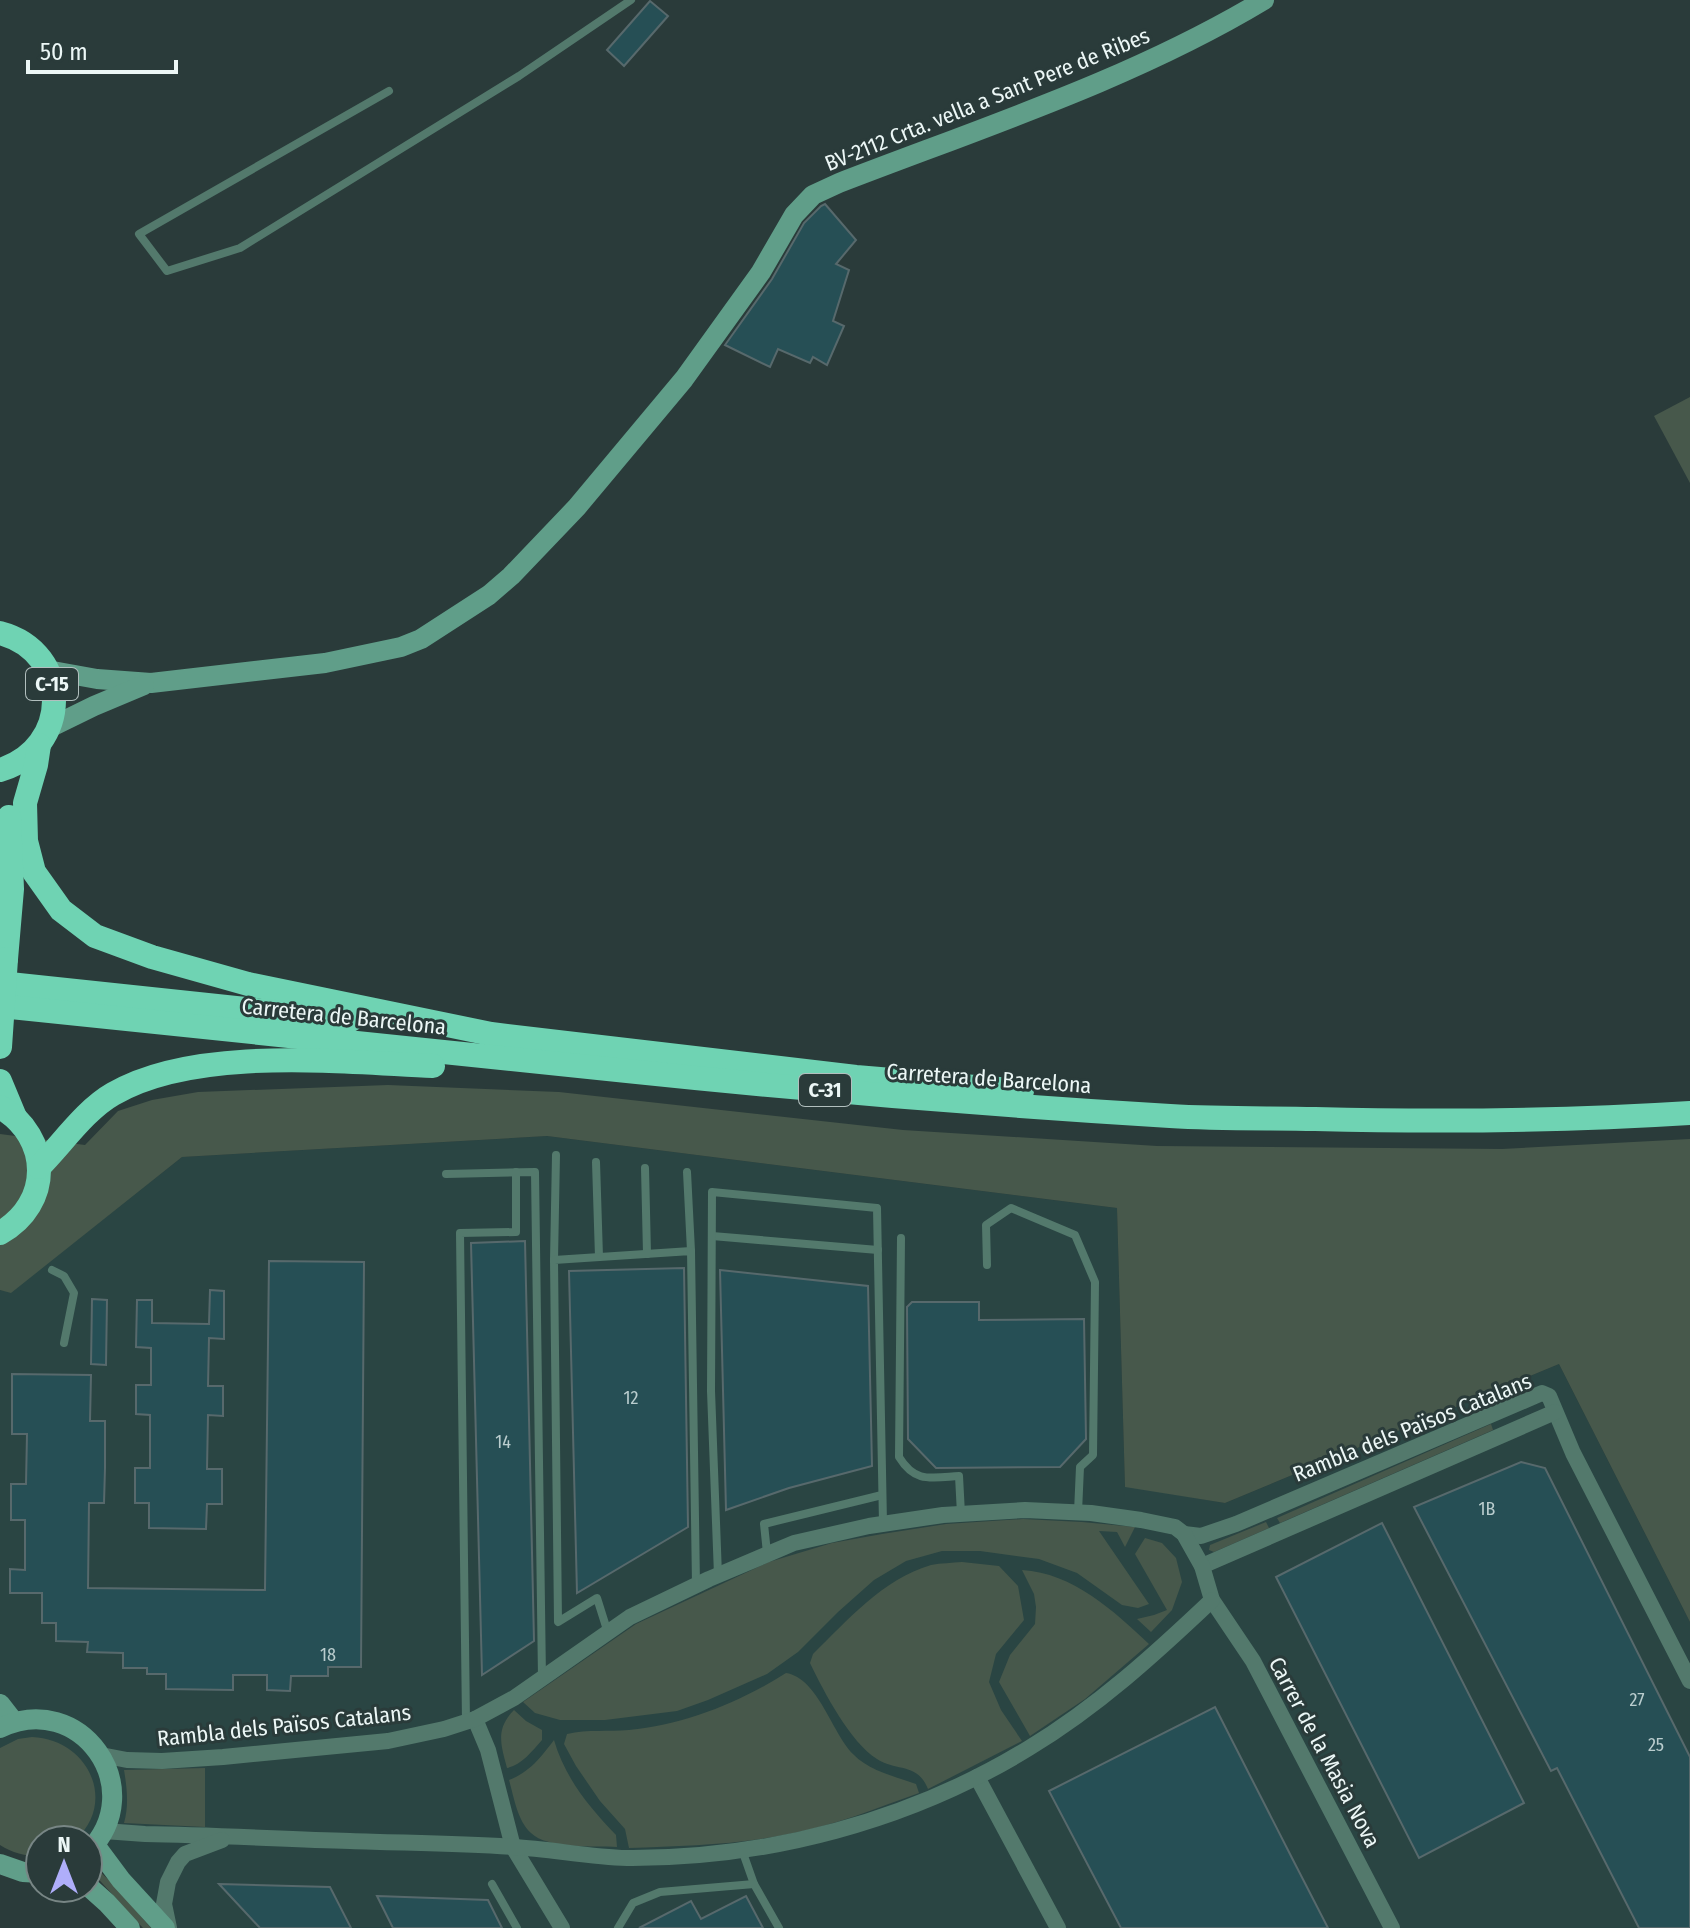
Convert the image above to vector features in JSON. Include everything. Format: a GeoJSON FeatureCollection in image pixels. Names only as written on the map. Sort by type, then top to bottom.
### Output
{"type":"FeatureCollection","features":[{"type":"Feature","properties":{"kind":"highway","name":"C-15"},"geometry":{"type":"LineString","coordinates":[[0,1047],[3,971],[12,889],[10,796],[27,751],[53,715],[54,695],[47,670],[32,650],[4,631]]}},
{"type":"Feature","properties":{"kind":"highway"},"geometry":{"type":"LineString","coordinates":[[27,751],[36,765],[25,803],[26,841],[34,872],[61,910],[95,936],[152,957],[248,984],[491,1034],[856,1077],[1145,1103],[1156,1116]]}},
{"type":"Feature","properties":{"kind":"highway"},"geometry":{"type":"LineString","coordinates":[[3,971],[423,1028],[457,1027]]}},
{"type":"Feature","properties":{"kind":"highway","name":"Carretera de Barcelona"},"geometry":{"type":"LineString","coordinates":[[0,1006],[935,1101],[1156,1116],[1430,1122],[1603,1119],[1690,1113]]}},
{"type":"Feature","properties":{"kind":"highway"},"geometry":{"type":"LineString","coordinates":[[39,1167],[82,1119],[112,1094],[146,1079],[182,1069],[226,1063],[295,1060],[471,1067],[494,1058]]}},
{"type":"Feature","properties":{"kind":"highway"},"geometry":{"type":"LineString","coordinates":[[0,1081],[7,1112],[25,1128],[32,1140],[39,1167],[37,1187],[29,1207],[16,1222],[0,1233]]}},
{"type":"Feature","properties":{"kind":"street","name":"BV-2112 Crta. vella a Sant Pere de Ribes"},"geometry":{"type":"LineString","coordinates":[[151,683],[325,663],[401,647],[421,639],[488,596],[577,507],[684,379],[761,272],[794,215],[813,195],[1040,106],[1172,50],[1264,0]]}},
{"type":"Feature","properties":{"kind":"street"},"geometry":{"type":"LineString","coordinates":[[47,670],[97,679],[151,683]]}},
{"type":"Feature","properties":{"kind":"street"},"geometry":{"type":"LineString","coordinates":[[27,751],[94,706],[151,683]]}},
{"type":"Feature","properties":{"kind":"street","name":"Rambla dels Països Catalans"},"geometry":{"type":"LineString","coordinates":[[101,1755],[127,1760],[162,1761],[388,1741],[444,1729],[514,1698],[630,1617],[794,1543],[883,1524],[1025,1510],[1141,1520],[1175,1527],[1184,1534],[1201,1536],[1236,1524],[1542,1393],[1549,1396],[1555,1412],[1202,1566]]}},
{"type":"Feature","properties":{"kind":"street"},"geometry":{"type":"LineString","coordinates":[[1555,1412],[1690,1681]]}},
{"type":"Feature","properties":{"kind":"street"},"geometry":{"type":"LineString","coordinates":[[104,1841],[125,1834],[231,1837],[513,1847],[624,1858],[742,1850],[830,1833],[926,1801],[1030,1748],[1097,1703],[1161,1649],[1212,1600],[1202,1566],[1184,1534]]}},
{"type":"Feature","properties":{"kind":"street","name":"Carrer de la Masia Nova"},"geometry":{"type":"LineString","coordinates":[[1212,1600],[1253,1661],[1392,1928]]}},
{"type":"Feature","properties":{"kind":"street"},"geometry":{"type":"LineString","coordinates":[[0,1704],[7,1725],[39,1719],[63,1724],[85,1737],[101,1755],[110,1777],[112,1793],[112,1808],[104,1826]]}},
{"type":"Feature","properties":{"kind":"street"},"geometry":{"type":"LineString","coordinates":[[470,1720],[488,1750],[513,1847],[562,1928]]}},
{"type":"Feature","properties":{"kind":"street"},"geometry":{"type":"LineString","coordinates":[[977,1777],[1058,1928]]}},
{"type":"Feature","properties":{"kind":"street"},"geometry":{"type":"LineString","coordinates":[[167,1928],[164,1904],[168,1882],[178,1862],[185,1854],[231,1837]]}},
{"type":"Feature","properties":{"kind":"street"},"geometry":{"type":"LineString","coordinates":[[104,1855],[121,1880],[167,1928]]}},
{"type":"Feature","properties":{"kind":"street"},"geometry":{"type":"LineString","coordinates":[[0,1864],[24,1872]]}},
{"type":"Feature","properties":{"kind":"street"},"geometry":{"type":"LineString","coordinates":[[104,1900],[130,1928]]}},
{"type":"Feature","properties":{"kind":"lane"},"geometry":{"type":"LineString","coordinates":[[389,91],[139,234],[167,271],[240,248],[519,76],[631,0]]}},
{"type":"Feature","properties":{"kind":"lane"},"geometry":{"type":"LineString","coordinates":[[556,1155],[554,1260],[558,1622],[597,1598],[608,1633]]}},
{"type":"Feature","properties":{"kind":"lane"},"geometry":{"type":"LineString","coordinates":[[596,1162],[599,1257]]}},
{"type":"Feature","properties":{"kind":"lane"},"geometry":{"type":"LineString","coordinates":[[645,1168],[647,1254]]}},
{"type":"Feature","properties":{"kind":"lane"},"geometry":{"type":"LineString","coordinates":[[470,1720],[460,1233],[516,1232],[516,1172]]}},
{"type":"Feature","properties":{"kind":"lane"},"geometry":{"type":"LineString","coordinates":[[446,1174],[535,1172],[542,1678]]}},
{"type":"Feature","properties":{"kind":"lane"},"geometry":{"type":"LineString","coordinates":[[687,1172],[696,1585]]}},
{"type":"Feature","properties":{"kind":"lane"},"geometry":{"type":"LineString","coordinates":[[718,1575],[711,1391],[712,1192],[877,1208],[883,1524]]}},
{"type":"Feature","properties":{"kind":"lane"},"geometry":{"type":"LineString","coordinates":[[987,1265],[986,1225],[1011,1208],[1075,1235],[1095,1282],[1093,1455],[1080,1467],[1078,1513]]}},
{"type":"Feature","properties":{"kind":"lane"},"geometry":{"type":"LineString","coordinates":[[712,1236],[878,1250]]}},
{"type":"Feature","properties":{"kind":"lane"},"geometry":{"type":"LineString","coordinates":[[901,1238],[899,1457],[908,1471],[927,1479],[959,1476],[961,1514]]}},
{"type":"Feature","properties":{"kind":"lane"},"geometry":{"type":"LineString","coordinates":[[554,1260],[691,1251]]}},
{"type":"Feature","properties":{"kind":"lane"},"geometry":{"type":"LineString","coordinates":[[52,1270],[64,1276],[74,1293],[64,1343]]}},
{"type":"Feature","properties":{"kind":"lane"},"geometry":{"type":"LineString","coordinates":[[767,1554],[764,1524],[882,1495]]}},
{"type":"Feature","properties":{"kind":"lane"},"geometry":{"type":"LineString","coordinates":[[742,1850],[754,1884],[779,1928]]}},
{"type":"Feature","properties":{"kind":"lane"},"geometry":{"type":"LineString","coordinates":[[492,1884],[517,1928]]}},
{"type":"Feature","properties":{"kind":"lane"},"geometry":{"type":"LineString","coordinates":[[618,1928],[633,1903],[660,1892],[754,1884]]}},
{"type":"Feature","properties":{"kind":"shaded area"},"geometry":{"type":"Polygon","coordinates":[[[547,1136],[1117,1208],[1125,1486],[1225,1503],[1559,1364],[1690,1622],[1690,1928],[151,1928],[104,1871],[104,1824],[66,1824],[42,1796],[0,1759],[0,1290],[11,1292],[182,1157],[547,1136]]]}},
{"type":"Feature","properties":{"kind":"green space"},"geometry":{"type":"Polygon","coordinates":[[[1690,397],[1690,483],[1654,416],[1690,397]]]}},
{"type":"Feature","properties":{"kind":"green space"},"geometry":{"type":"Polygon","coordinates":[[[388,1085],[559,1092],[903,1130],[1157,1146],[1502,1149],[1690,1139],[1690,1622],[1559,1364],[1225,1503],[1125,1487],[1117,1208],[547,1136],[182,1157],[11,1293],[0,1290],[0,1134],[85,1145],[118,1111],[152,1100],[198,1092],[388,1085]]]}},
{"type":"Feature","properties":{"kind":"green space"},"geometry":{"type":"Polygon","coordinates":[[[1491,1424],[1493,1430],[1280,1523],[1277,1518],[1491,1424]]]}},
{"type":"Feature","properties":{"kind":"green space"},"geometry":{"type":"Polygon","coordinates":[[[1023,1519],[1135,1527],[1125,1547],[1117,1532],[1099,1531],[1149,1604],[1138,1608],[1122,1605],[1077,1573],[1039,1559],[980,1551],[942,1551],[906,1561],[874,1580],[798,1652],[767,1674],[708,1700],[677,1711],[605,1720],[560,1720],[535,1713],[523,1702],[636,1624],[769,1562],[832,1543],[882,1534],[946,1524],[1023,1519]]]}},
{"type":"Feature","properties":{"kind":"green space"},"geometry":{"type":"Polygon","coordinates":[[[1266,1522],[1269,1528],[1214,1552],[1209,1550],[1210,1545],[1266,1522]]]}},
{"type":"Feature","properties":{"kind":"green space"},"geometry":{"type":"Polygon","coordinates":[[[1145,1538],[1162,1543],[1176,1558],[1182,1582],[1172,1610],[1151,1632],[1137,1619],[1167,1610],[1135,1554],[1145,1538]]]}},
{"type":"Feature","properties":{"kind":"green space"},"geometry":{"type":"Polygon","coordinates":[[[962,1562],[999,1566],[1018,1586],[1024,1620],[996,1654],[989,1682],[1001,1710],[1022,1741],[928,1789],[918,1775],[884,1763],[857,1741],[830,1702],[810,1663],[813,1654],[853,1615],[897,1580],[931,1565],[962,1562]]]}},
{"type":"Feature","properties":{"kind":"green space"},"geometry":{"type":"Polygon","coordinates":[[[1022,1570],[1058,1578],[1075,1586],[1107,1607],[1149,1644],[1085,1699],[1030,1736],[999,1682],[1010,1655],[1035,1624],[1034,1594],[1022,1570]]]}},
{"type":"Feature","properties":{"kind":"green space"},"geometry":{"type":"Polygon","coordinates":[[[786,1673],[797,1677],[816,1695],[845,1745],[859,1760],[916,1784],[919,1793],[805,1831],[769,1838],[629,1848],[625,1829],[600,1801],[564,1744],[567,1734],[621,1731],[690,1718],[730,1703],[786,1673]]]}},
{"type":"Feature","properties":{"kind":"green space"},"geometry":{"type":"Polygon","coordinates":[[[514,1710],[542,1730],[542,1740],[522,1761],[507,1768],[502,1731],[514,1710]]]}},
{"type":"Feature","properties":{"kind":"green space"},"geometry":{"type":"Polygon","coordinates":[[[32,1737],[52,1740],[68,1749],[82,1760],[91,1775],[95,1791],[88,1824],[24,1824],[24,1854],[0,1845],[0,1748],[18,1739],[32,1737]]]}},
{"type":"Feature","properties":{"kind":"green space"},"geometry":{"type":"Polygon","coordinates":[[[554,1740],[579,1791],[616,1835],[617,1847],[548,1842],[531,1833],[522,1822],[509,1780],[529,1768],[554,1740]]]}},
{"type":"Feature","properties":{"kind":"green space"},"geometry":{"type":"Polygon","coordinates":[[[205,1768],[205,1827],[124,1823],[127,1797],[124,1770],[205,1768]]]}},
{"type":"Feature","properties":{"kind":"green space"},"geometry":{"type":"Polygon","coordinates":[[[104,1876],[151,1928],[143,1928],[104,1885],[104,1876]]]}},
{"type":"Feature","properties":{"kind":"building"},"geometry":{"type":"Polygon","coordinates":[[[650,1],[668,16],[624,66],[607,50],[650,1]]]}},
{"type":"Feature","properties":{"kind":"building"},"geometry":{"type":"Polygon","coordinates":[[[825,204],[856,240],[836,264],[849,270],[833,321],[844,326],[827,365],[813,357],[810,363],[778,349],[770,367],[725,345],[772,279],[804,223],[825,204]]]}},
{"type":"Feature","properties":{"kind":"building"},"geometry":{"type":"Polygon","coordinates":[[[525,1241],[534,1641],[482,1675],[471,1243],[525,1241]]]}},
{"type":"Feature","properties":{"kind":"building"},"geometry":{"type":"Polygon","coordinates":[[[269,1261],[364,1262],[361,1667],[328,1667],[328,1676],[291,1676],[290,1691],[267,1690],[267,1675],[233,1675],[233,1690],[166,1689],[166,1674],[147,1674],[147,1668],[123,1668],[123,1653],[87,1652],[88,1642],[56,1641],[56,1623],[42,1623],[42,1593],[10,1593],[10,1569],[25,1570],[25,1520],[11,1520],[11,1484],[26,1484],[27,1434],[12,1434],[12,1374],[91,1375],[90,1421],[105,1421],[105,1468],[104,1503],[89,1503],[88,1588],[265,1590],[269,1261]]]}},
{"type":"Feature","properties":{"kind":"building"},"geometry":{"type":"Polygon","coordinates":[[[684,1268],[688,1527],[577,1593],[569,1271],[684,1268]]]}},
{"type":"Feature","properties":{"kind":"building"},"geometry":{"type":"Polygon","coordinates":[[[720,1270],[868,1286],[872,1466],[789,1488],[726,1510],[720,1270]]]}},
{"type":"Feature","properties":{"kind":"building"},"geometry":{"type":"Polygon","coordinates":[[[210,1290],[224,1291],[224,1339],[209,1338],[208,1386],[223,1386],[223,1416],[208,1415],[207,1469],[222,1469],[222,1504],[207,1504],[206,1529],[149,1528],[149,1503],[135,1503],[135,1468],[150,1468],[150,1415],[136,1414],[136,1385],[151,1385],[151,1348],[136,1347],[137,1300],[152,1300],[152,1323],[209,1324],[210,1290]]]}},
{"type":"Feature","properties":{"kind":"building"},"geometry":{"type":"Polygon","coordinates":[[[92,1299],[107,1300],[106,1365],[91,1364],[92,1299]]]}},
{"type":"Feature","properties":{"kind":"building"},"geometry":{"type":"Polygon","coordinates":[[[912,1302],[979,1302],[979,1320],[1084,1319],[1086,1439],[1060,1467],[936,1468],[908,1439],[907,1307],[912,1302]]]}},
{"type":"Feature","properties":{"kind":"building"},"geometry":{"type":"Polygon","coordinates":[[[1521,1462],[1545,1468],[1690,1757],[1690,1928],[1639,1928],[1557,1768],[1551,1771],[1414,1507],[1521,1462]]]}},
{"type":"Feature","properties":{"kind":"building"},"geometry":{"type":"Polygon","coordinates":[[[1382,1523],[1524,1803],[1419,1858],[1276,1577],[1382,1523]]]}},
{"type":"Feature","properties":{"kind":"building"},"geometry":{"type":"Polygon","coordinates":[[[1215,1707],[1328,1928],[1121,1928],[1049,1791],[1215,1707]]]}},
{"type":"Feature","properties":{"kind":"building"},"geometry":{"type":"Polygon","coordinates":[[[219,1884],[330,1887],[351,1928],[260,1928],[219,1884]]]}},
{"type":"Feature","properties":{"kind":"building"},"geometry":{"type":"Polygon","coordinates":[[[377,1896],[488,1900],[502,1928],[393,1928],[377,1896]]]}},
{"type":"Feature","properties":{"kind":"building"},"geometry":{"type":"Polygon","coordinates":[[[746,1896],[763,1928],[639,1928],[691,1901],[701,1919],[746,1896]]]}}]}
